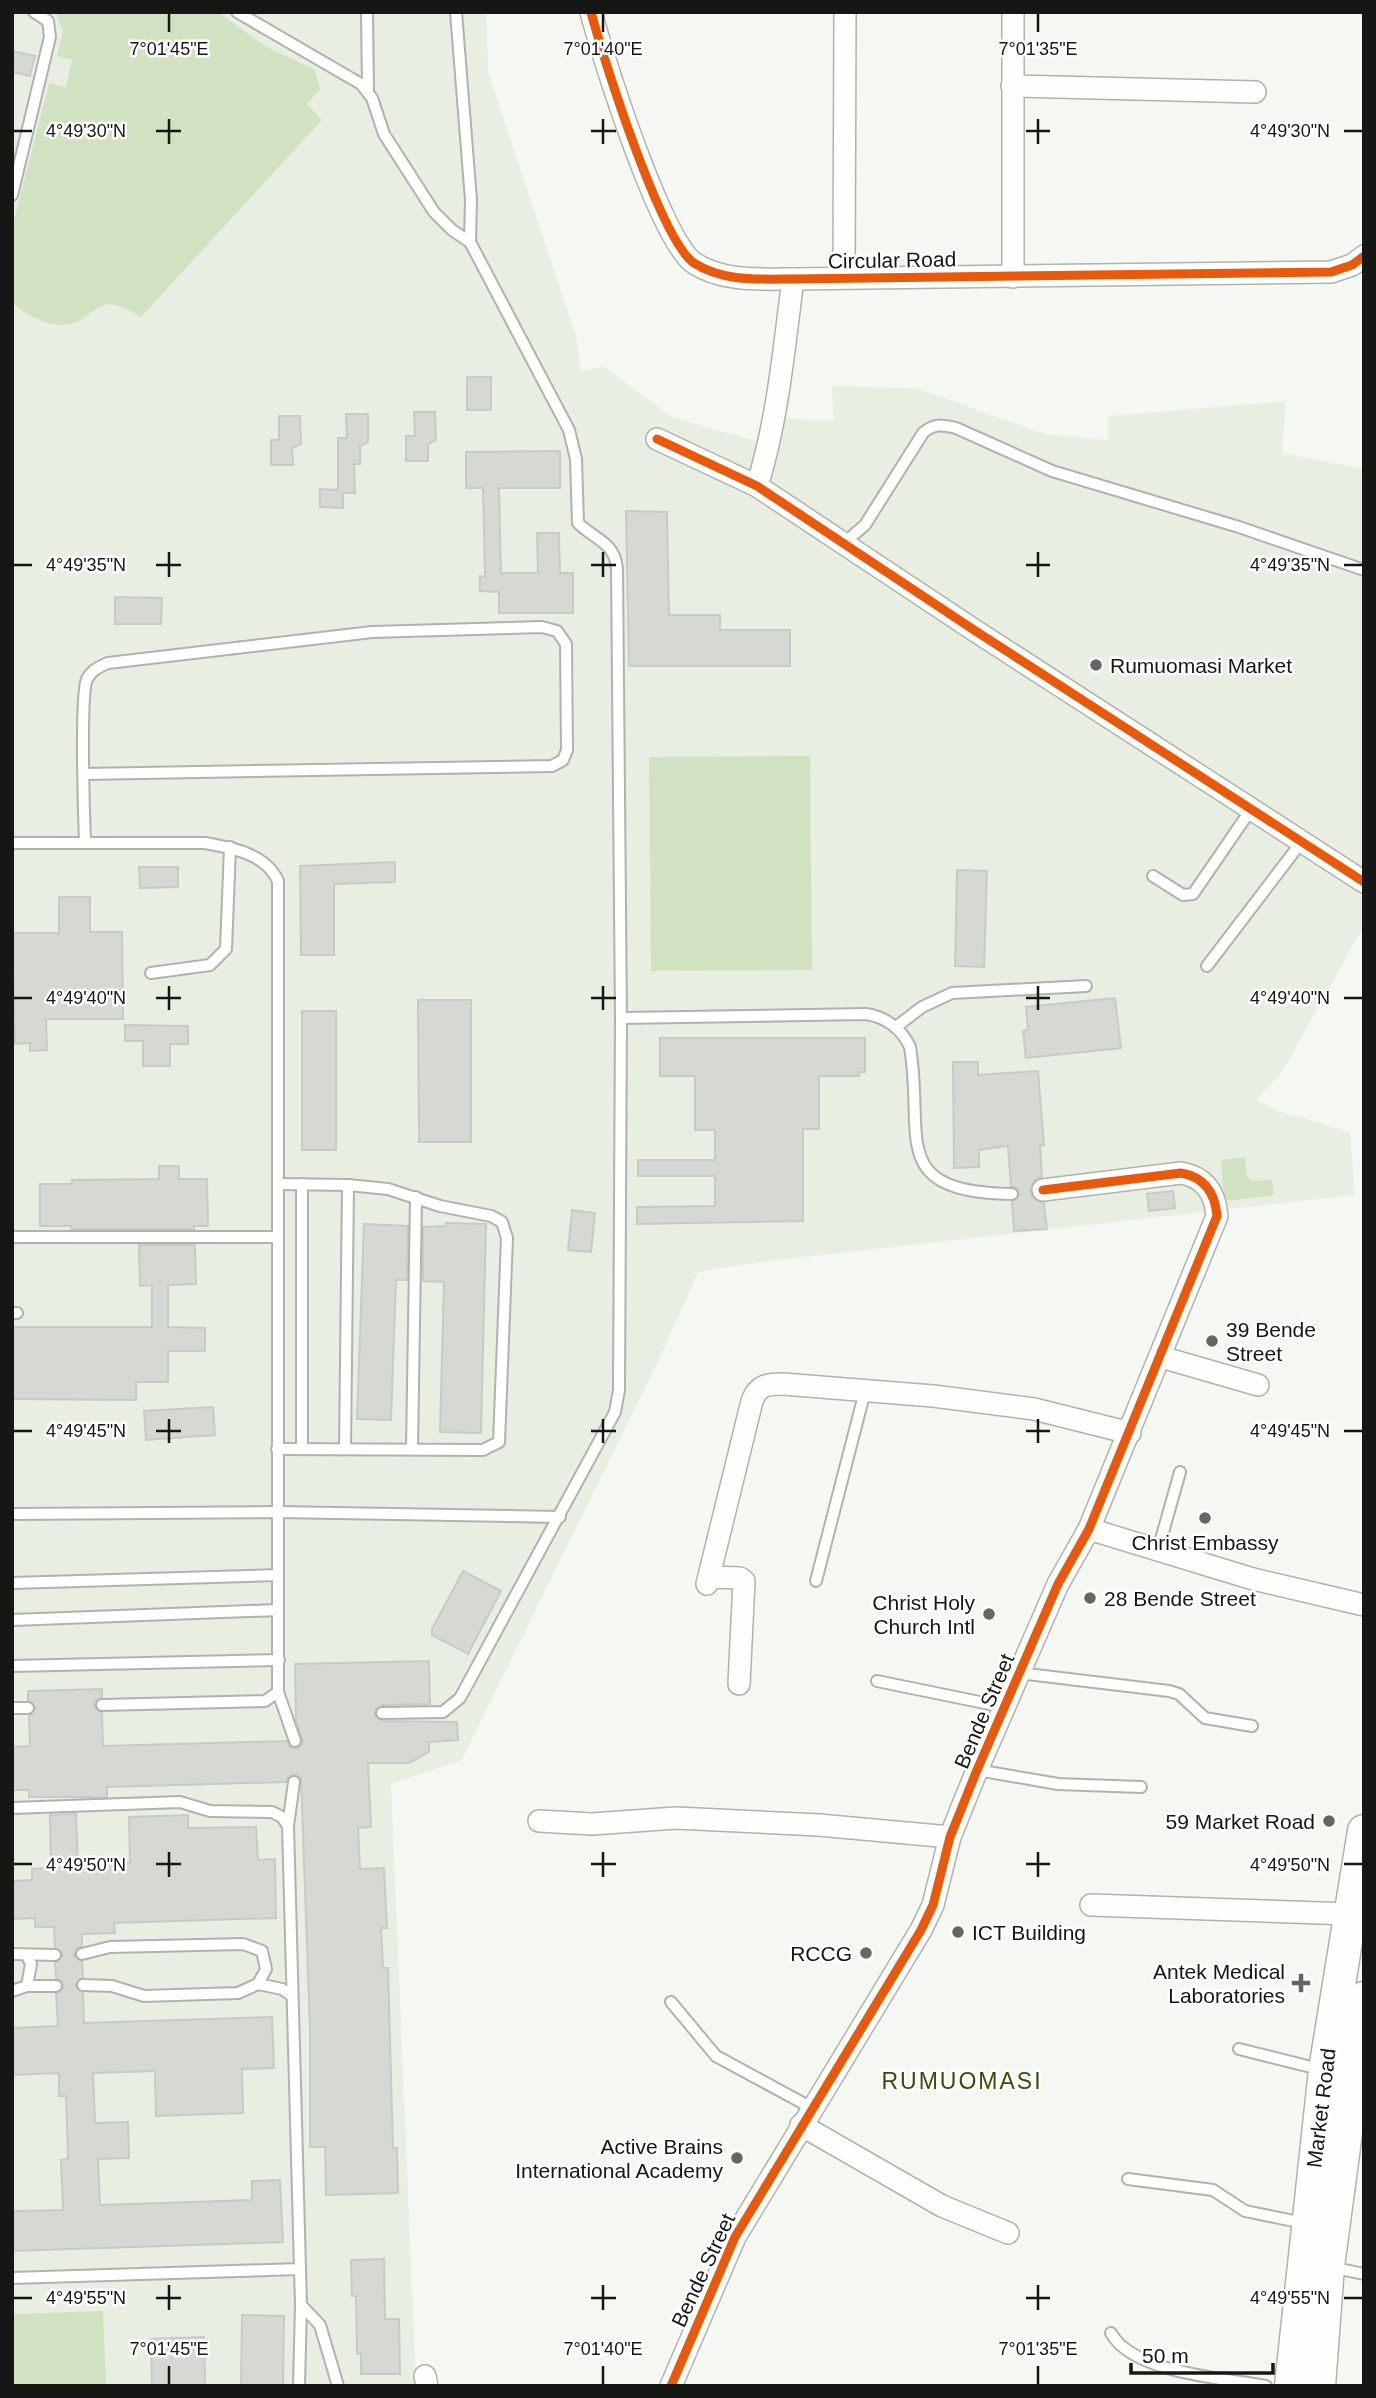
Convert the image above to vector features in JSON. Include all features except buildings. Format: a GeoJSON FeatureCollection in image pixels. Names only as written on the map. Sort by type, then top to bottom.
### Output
{"type":"FeatureCollection","features":[{"type":"Feature","properties":{"kind":"main road","name":"Market Road"},"geometry":{"type":"LineString","coordinates":[[1291,2386],[1307,2224],[1342,2131],[1325,2070],[1364,1831]]}},
{"type":"Feature","properties":{"kind":"main road","name":"Market Road"},"geometry":{"type":"LineString","coordinates":[[1319,2386],[1342,2131],[1364,1998]]}},
{"type":"Feature","properties":{"kind":"street","name":"Circular Road"},"geometry":{"type":"LineString","coordinates":[[591,12],[628,126],[669,231],[692,262],[711,272],[739,278],[793,279],[1331,272],[1352,265],[1364,256]]}},
{"type":"Feature","properties":{"kind":"street"},"geometry":{"type":"LineString","coordinates":[[844,277],[845,12]]}},
{"type":"Feature","properties":{"kind":"street"},"geometry":{"type":"LineString","coordinates":[[1013,12],[1013,277]]}},
{"type":"Feature","properties":{"kind":"street"},"geometry":{"type":"LineString","coordinates":[[1012,86],[1255,92]]}},
{"type":"Feature","properties":{"kind":"street"},"geometry":{"type":"LineString","coordinates":[[757,486],[772,428],[793,279]]}},
{"type":"Feature","properties":{"kind":"street"},"geometry":{"type":"LineString","coordinates":[[657,439],[757,486],[1364,882]]}},
{"type":"Feature","properties":{"kind":"street","name":"Bende Street"},"geometry":{"type":"LineString","coordinates":[[671,2386],[735,2237],[921,1930],[933,1905],[950,1838],[977,1770],[1058,1584],[1089,1529],[1217,1216],[1216,1202],[1204,1182],[1194,1175],[1181,1173],[1043,1190]]}},
{"type":"Feature","properties":{"kind":"street"},"geometry":{"type":"LineString","coordinates":[[1161,1357],[1258,1385]]}},
{"type":"Feature","properties":{"kind":"street"},"geometry":{"type":"LineString","coordinates":[[739,1684],[744,1581],[740,1578],[708,1581],[751,1401],[759,1388],[783,1384],[1034,1409],[1130,1433]]}},
{"type":"Feature","properties":{"kind":"street"},"geometry":{"type":"LineString","coordinates":[[1089,1529],[1252,1579],[1364,1605]]}},
{"type":"Feature","properties":{"kind":"street"},"geometry":{"type":"LineString","coordinates":[[539,1821],[592,1824],[676,1818],[820,1825],[950,1838]]}},
{"type":"Feature","properties":{"kind":"street"},"geometry":{"type":"LineString","coordinates":[[1091,1905],[1350,1914]]}},
{"type":"Feature","properties":{"kind":"street"},"geometry":{"type":"LineString","coordinates":[[806,2116],[942,2206],[1008,2233]]}},
{"type":"Feature","properties":{"kind":"lane"},"geometry":{"type":"LineString","coordinates":[[12,195],[50,37],[48,21],[34,12]]}},
{"type":"Feature","properties":{"kind":"lane"},"geometry":{"type":"LineString","coordinates":[[237,12],[355,80],[368,91]]}},
{"type":"Feature","properties":{"kind":"lane"},"geometry":{"type":"LineString","coordinates":[[367,12],[368,91],[384,134],[434,212],[452,230],[470,242],[569,430],[576,459],[578,523],[587,533],[610,545],[616,555],[621,1018],[619,1390],[615,1412],[460,1698],[443,1712],[382,1713]]}},
{"type":"Feature","properties":{"kind":"lane"},"geometry":{"type":"LineString","coordinates":[[456,12],[471,200],[470,242]]}},
{"type":"Feature","properties":{"kind":"lane"},"geometry":{"type":"LineString","coordinates":[[844,543],[865,525],[923,433],[930,426],[942,425],[956,428],[1052,471],[1239,527],[1364,570]]}},
{"type":"Feature","properties":{"kind":"lane"},"geometry":{"type":"LineString","coordinates":[[84,774],[552,766],[562,760],[567,750],[566,643],[557,631],[542,627],[372,632],[108,663],[95,668],[86,681],[84,774],[85,843]]}},
{"type":"Feature","properties":{"kind":"lane"},"geometry":{"type":"LineString","coordinates":[[1153,876],[1183,895],[1193,894],[1252,808]]}},
{"type":"Feature","properties":{"kind":"lane"},"geometry":{"type":"LineString","coordinates":[[1207,966],[1303,840]]}},
{"type":"Feature","properties":{"kind":"lane"},"geometry":{"type":"LineString","coordinates":[[12,843],[177,842],[230,847],[260,859],[272,868],[278,881],[278,1692],[295,1741]]}},
{"type":"Feature","properties":{"kind":"lane"},"geometry":{"type":"LineString","coordinates":[[151,973],[209,965],[226,949],[230,847]]}},
{"type":"Feature","properties":{"kind":"lane"},"geometry":{"type":"LineString","coordinates":[[896,1027],[922,1007],[952,993],[1086,986]]}},
{"type":"Feature","properties":{"kind":"lane"},"geometry":{"type":"LineString","coordinates":[[621,1018],[866,1014],[896,1027],[910,1047],[916,1138],[928,1172],[953,1189],[1012,1194]]}},
{"type":"Feature","properties":{"kind":"lane"},"geometry":{"type":"LineString","coordinates":[[277,1449],[483,1450],[499,1442],[508,1238],[502,1222],[491,1216],[440,1206],[388,1189],[348,1185],[278,1184]]}},
{"type":"Feature","properties":{"kind":"lane"},"geometry":{"type":"LineString","coordinates":[[302,1184],[302,1448]]}},
{"type":"Feature","properties":{"kind":"lane"},"geometry":{"type":"LineString","coordinates":[[345,1448],[348,1185]]}},
{"type":"Feature","properties":{"kind":"lane"},"geometry":{"type":"LineString","coordinates":[[412,1449],[416,1197]]}},
{"type":"Feature","properties":{"kind":"lane"},"geometry":{"type":"LineString","coordinates":[[12,1237],[277,1237]]}},
{"type":"Feature","properties":{"kind":"lane"},"geometry":{"type":"LineString","coordinates":[[816,1581],[865,1391]]}},
{"type":"Feature","properties":{"kind":"lane"},"geometry":{"type":"LineString","coordinates":[[1158,1550],[1180,1472]]}},
{"type":"Feature","properties":{"kind":"lane"},"geometry":{"type":"LineString","coordinates":[[12,1514],[277,1512],[560,1517]]}},
{"type":"Feature","properties":{"kind":"lane"},"geometry":{"type":"LineString","coordinates":[[12,1584],[277,1575]]}},
{"type":"Feature","properties":{"kind":"lane"},"geometry":{"type":"LineString","coordinates":[[12,1620],[278,1610]]}},
{"type":"Feature","properties":{"kind":"lane"},"geometry":{"type":"LineString","coordinates":[[12,1666],[279,1660]]}},
{"type":"Feature","properties":{"kind":"lane"},"geometry":{"type":"LineString","coordinates":[[1019,1673],[1169,1691],[1179,1694],[1205,1718],[1252,1726]]}},
{"type":"Feature","properties":{"kind":"lane"},"geometry":{"type":"LineString","coordinates":[[877,1681],[1004,1707]]}},
{"type":"Feature","properties":{"kind":"lane"},"geometry":{"type":"LineString","coordinates":[[102,1705],[265,1701],[278,1692]]}},
{"type":"Feature","properties":{"kind":"lane"},"geometry":{"type":"LineString","coordinates":[[12,1708],[28,1708]]}},
{"type":"Feature","properties":{"kind":"lane"},"geometry":{"type":"LineString","coordinates":[[977,1770],[1058,1784],[1141,1787]]}},
{"type":"Feature","properties":{"kind":"lane"},"geometry":{"type":"LineString","coordinates":[[294,1782],[288,1826],[301,2305],[299,2386]]}},
{"type":"Feature","properties":{"kind":"lane"},"geometry":{"type":"LineString","coordinates":[[12,1808],[180,1802],[209,1811],[272,1812],[282,1817],[288,1826]]}},
{"type":"Feature","properties":{"kind":"lane"},"geometry":{"type":"LineString","coordinates":[[82,1954],[110,1947],[243,1944],[262,1951],[267,1969],[258,1984],[238,1993],[144,1996],[112,1986],[83,1985]]}},
{"type":"Feature","properties":{"kind":"lane"},"geometry":{"type":"LineString","coordinates":[[12,1954],[55,1955]]}},
{"type":"Feature","properties":{"kind":"lane"},"geometry":{"type":"LineString","coordinates":[[27,1956],[30,1973],[27,1986]]}},
{"type":"Feature","properties":{"kind":"lane"},"geometry":{"type":"LineString","coordinates":[[258,1984],[282,1989],[291,1995]]}},
{"type":"Feature","properties":{"kind":"lane"},"geometry":{"type":"LineString","coordinates":[[12,1991],[27,1986],[56,1986]]}},
{"type":"Feature","properties":{"kind":"lane"},"geometry":{"type":"LineString","coordinates":[[671,2003],[716,2056],[806,2116]]}},
{"type":"Feature","properties":{"kind":"lane"},"geometry":{"type":"LineString","coordinates":[[1239,2049],[1325,2070]]}},
{"type":"Feature","properties":{"kind":"lane"},"geometry":{"type":"LineString","coordinates":[[1128,2179],[1213,2190],[1245,2211],[1307,2224]]}},
{"type":"Feature","properties":{"kind":"lane"},"geometry":{"type":"LineString","coordinates":[[1328,2266],[1364,2274]]}},
{"type":"Feature","properties":{"kind":"lane"},"geometry":{"type":"LineString","coordinates":[[12,2278],[300,2269]]}},
{"type":"Feature","properties":{"kind":"lane"},"geometry":{"type":"LineString","coordinates":[[301,2305],[320,2325],[338,2386]]}},
{"type":"Feature","properties":{"kind":"lane"},"geometry":{"type":"LineString","coordinates":[[1111,2333],[1130,2355],[1169,2368],[1266,2386]]}},
{"type":"Feature","properties":{"kind":"shaded area"},"geometry":{"type":"Polygon","coordinates":[[[12,12],[486,12],[488,71],[576,336],[581,372],[603,366],[672,417],[760,442],[765,417],[834,421],[832,386],[916,388],[1045,434],[1108,440],[1108,416],[1286,401],[1282,453],[1364,469],[1364,926],[1282,1072],[1256,1100],[1279,1111],[1350,1132],[1355,1195],[769,1261],[698,1272],[661,1355],[462,1760],[391,1784],[416,2386],[12,2386],[12,12]]]}},
{"type":"Feature","properties":{"kind":"green space"},"geometry":{"type":"Polygon","coordinates":[[[56,12],[218,12],[265,46],[315,70],[320,89],[307,104],[322,120],[141,317],[110,304],[100,307],[77,322],[51,324],[26,313],[12,302],[12,228],[49,83],[66,87],[72,60],[57,56],[63,31],[56,12]]]}},
{"type":"Feature","properties":{"kind":"green space"},"geometry":{"type":"Polygon","coordinates":[[[810,756],[812,970],[651,971],[649,757],[810,756]]]}},
{"type":"Feature","properties":{"kind":"green space"},"geometry":{"type":"Polygon","coordinates":[[[1245,1157],[1247,1177],[1253,1181],[1272,1180],[1274,1195],[1229,1201],[1224,1198],[1221,1160],[1245,1157]]]}},
{"type":"Feature","properties":{"kind":"green space"},"geometry":{"type":"Polygon","coordinates":[[[103,2311],[106,2386],[12,2386],[12,2314],[103,2311]]]}},
{"type":"Feature","properties":{"kind":"cycle path"},"geometry":{"type":"LineString","coordinates":[[591,12],[635,146],[666,221],[681,248],[694,263],[717,274],[768,279],[1331,272],[1352,265],[1364,256]]}},
{"type":"Feature","properties":{"kind":"cycle path"},"geometry":{"type":"LineString","coordinates":[[657,439],[757,486],[1364,882]]}},
{"type":"Feature","properties":{"kind":"cycle path"},"geometry":{"type":"LineString","coordinates":[[671,2386],[735,2237],[921,1930],[933,1905],[950,1837],[977,1770],[1058,1584],[1089,1529],[1217,1216],[1214,1200],[1207,1187],[1196,1178],[1181,1173],[1043,1190]]}},
{"type":"Feature","properties":{"kind":"place","name":"Rumuomasi Market"},"geometry":{"type":"Point","coordinates":[1096,665]}},
{"type":"Feature","properties":{"kind":"place","name":"39 Bende Street"},"geometry":{"type":"Point","coordinates":[1212,1341]}},
{"type":"Feature","properties":{"kind":"place","name":"Christ Embassy"},"geometry":{"type":"Point","coordinates":[1205,1518]}},
{"type":"Feature","properties":{"kind":"place","name":"28 Bende Street"},"geometry":{"type":"Point","coordinates":[1090,1598]}},
{"type":"Feature","properties":{"kind":"place","name":"Christ Holy Church Intl"},"geometry":{"type":"Point","coordinates":[989,1614]}},
{"type":"Feature","properties":{"kind":"place","name":"59 Market Road"},"geometry":{"type":"Point","coordinates":[1329,1821]}},
{"type":"Feature","properties":{"kind":"place","name":"ICT Building"},"geometry":{"type":"Point","coordinates":[958,1932]}},
{"type":"Feature","properties":{"kind":"place","name":"RCCG"},"geometry":{"type":"Point","coordinates":[866,1953]}},
{"type":"Feature","properties":{"kind":"place","name":"Antek Medical Laboratories"},"geometry":{"type":"Point","coordinates":[1301,1983]}},
{"type":"Feature","properties":{"kind":"place","name":"Active Brains International Academy"},"geometry":{"type":"Point","coordinates":[737,2158]}},
{"type":"Feature","properties":{"kind":"district","name":"RUMUOMASI"},"geometry":{"type":"Point","coordinates":[962,2081]}}]}
